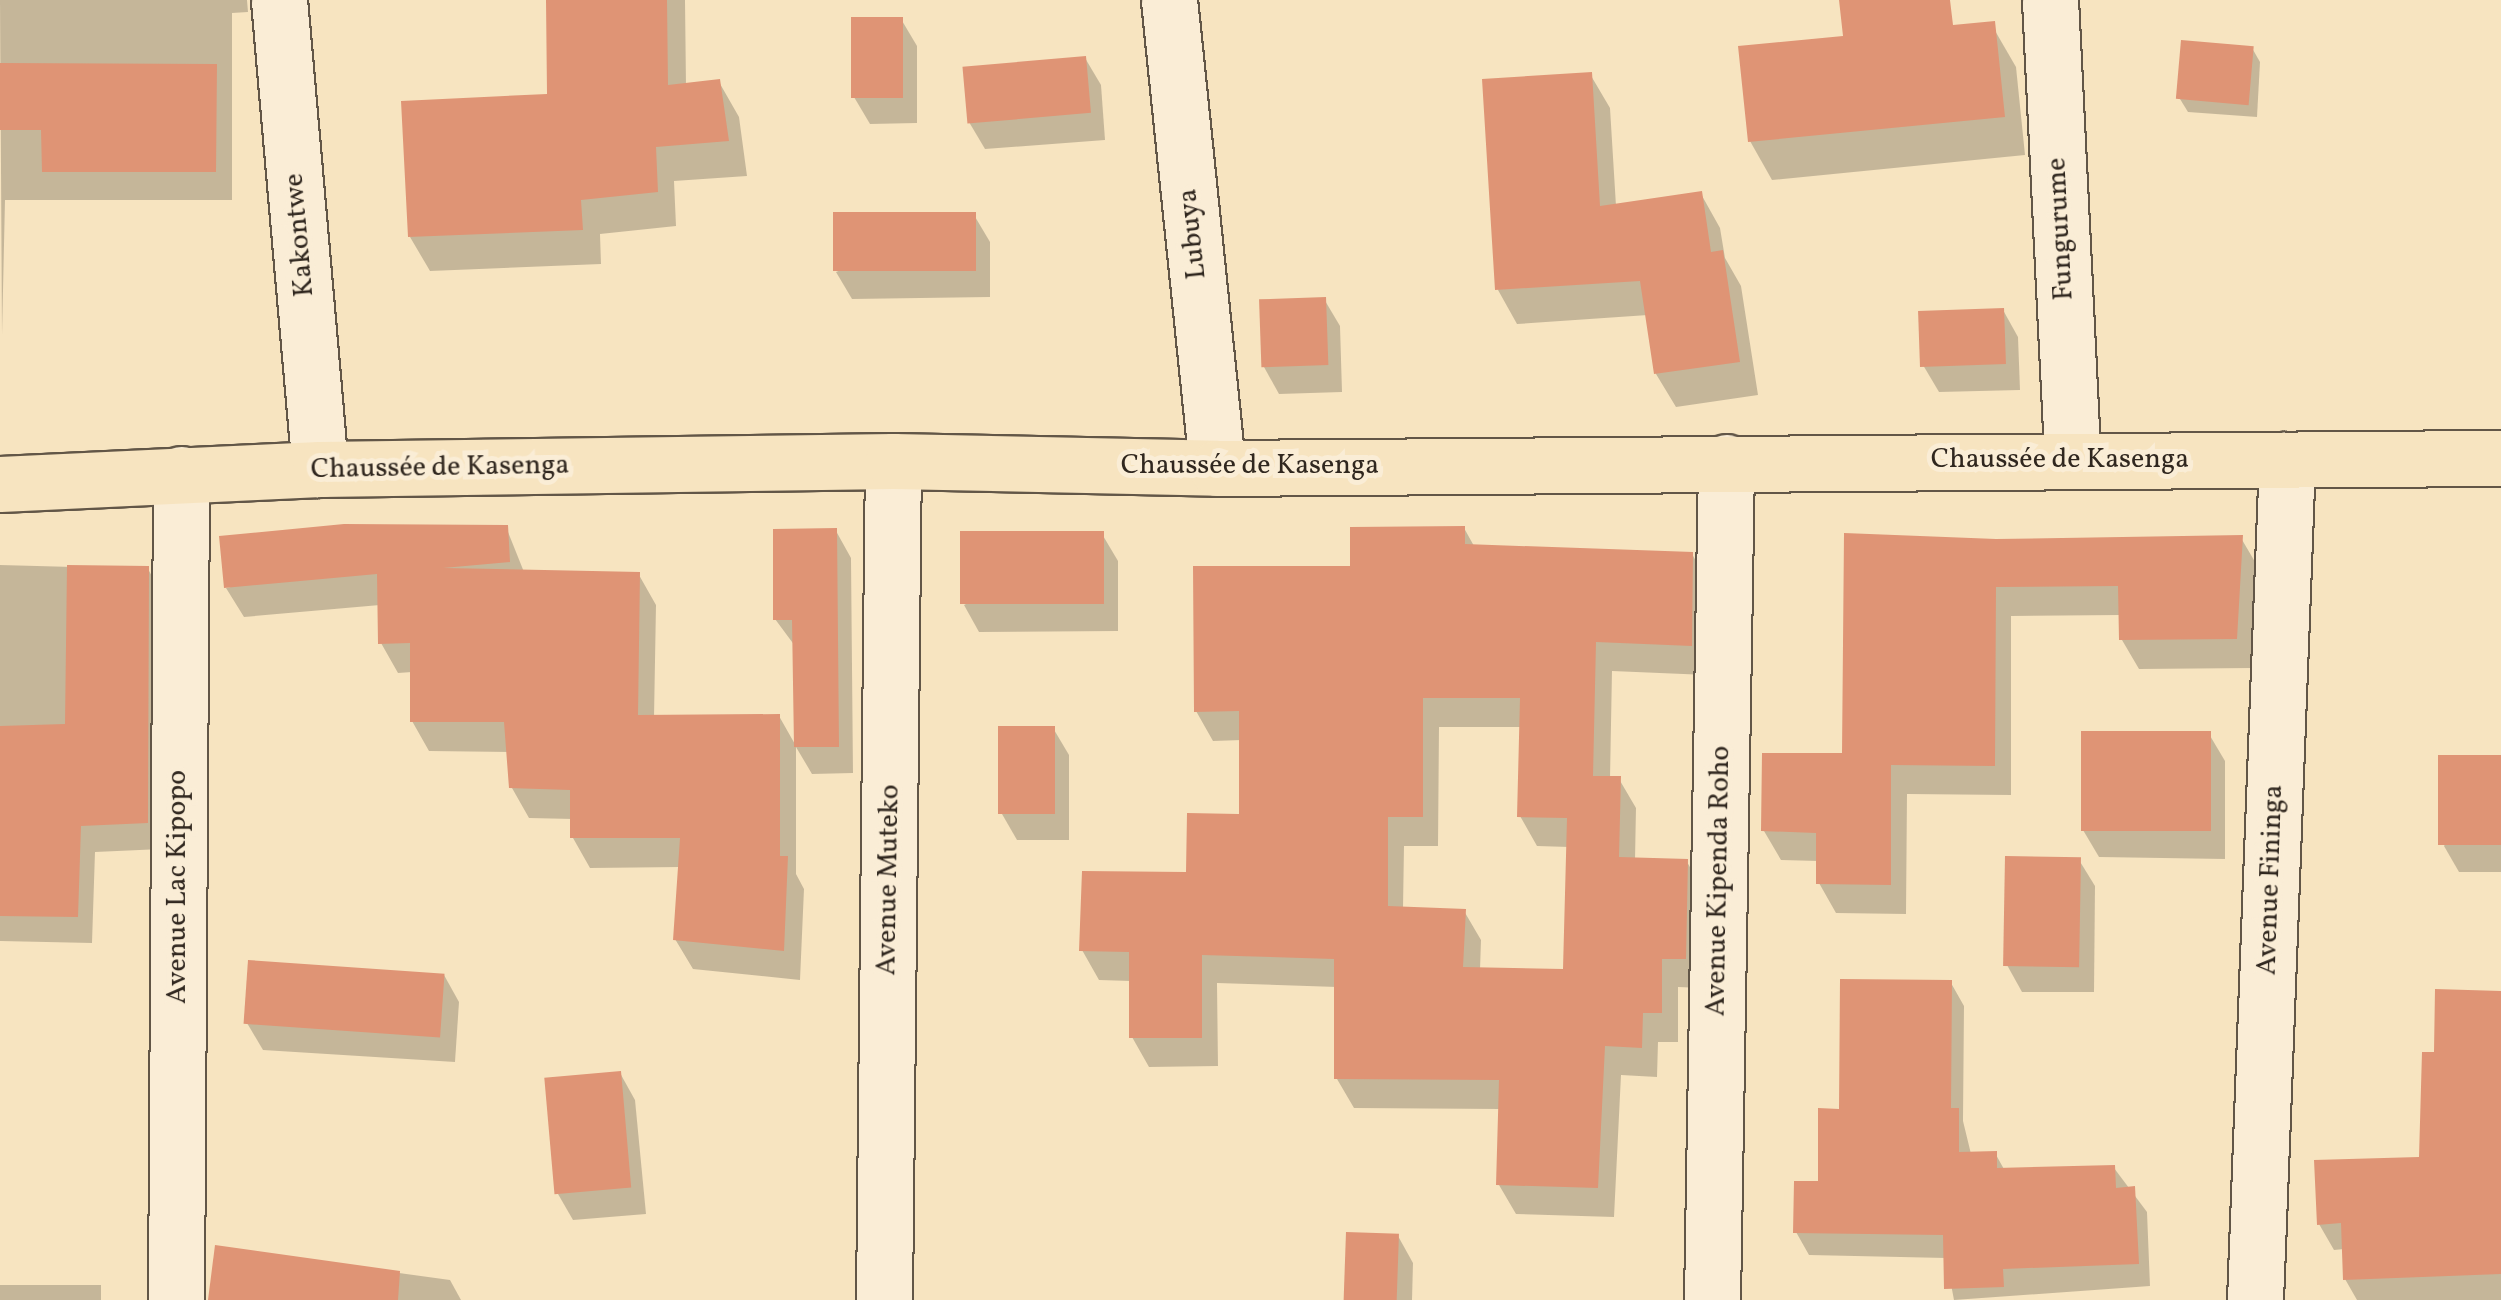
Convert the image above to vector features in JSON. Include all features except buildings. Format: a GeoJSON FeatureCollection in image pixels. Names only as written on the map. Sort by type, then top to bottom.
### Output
{"type":"FeatureCollection","features":[{"type":"Feature","properties":{"kind":"main road","name":"Chaussée de Kasenga"},"geometry":{"type":"LineString","coordinates":[[0,484],[320,470],[893,461],[1218,468],[2072,458],[2501,458]]}},
{"type":"Feature","properties":{"kind":"street","name":"Kakontwe"},"geometry":{"type":"LineString","coordinates":[[279,0],[320,470]]}},
{"type":"Feature","properties":{"kind":"street","name":"Lubuya"},"geometry":{"type":"LineString","coordinates":[[1169,0],[1218,468]]}},
{"type":"Feature","properties":{"kind":"street","name":"Fungurume"},"geometry":{"type":"LineString","coordinates":[[2050,0],[2072,458]]}},
{"type":"Feature","properties":{"kind":"street","name":"Avenue Fininga"},"geometry":{"type":"LineString","coordinates":[[2256,1300],[2287,460]]}},
{"type":"Feature","properties":{"kind":"street","name":"Avenue Muteko"},"geometry":{"type":"LineString","coordinates":[[884,1300],[893,461]]}},
{"type":"Feature","properties":{"kind":"street","name":"Avenue Kipenda Roho"},"geometry":{"type":"LineString","coordinates":[[1712,1300],[1726,462]]}},
{"type":"Feature","properties":{"kind":"street","name":"Avenue Lac Kipopo"},"geometry":{"type":"LineString","coordinates":[[176,1300],[181,474]]}}]}
